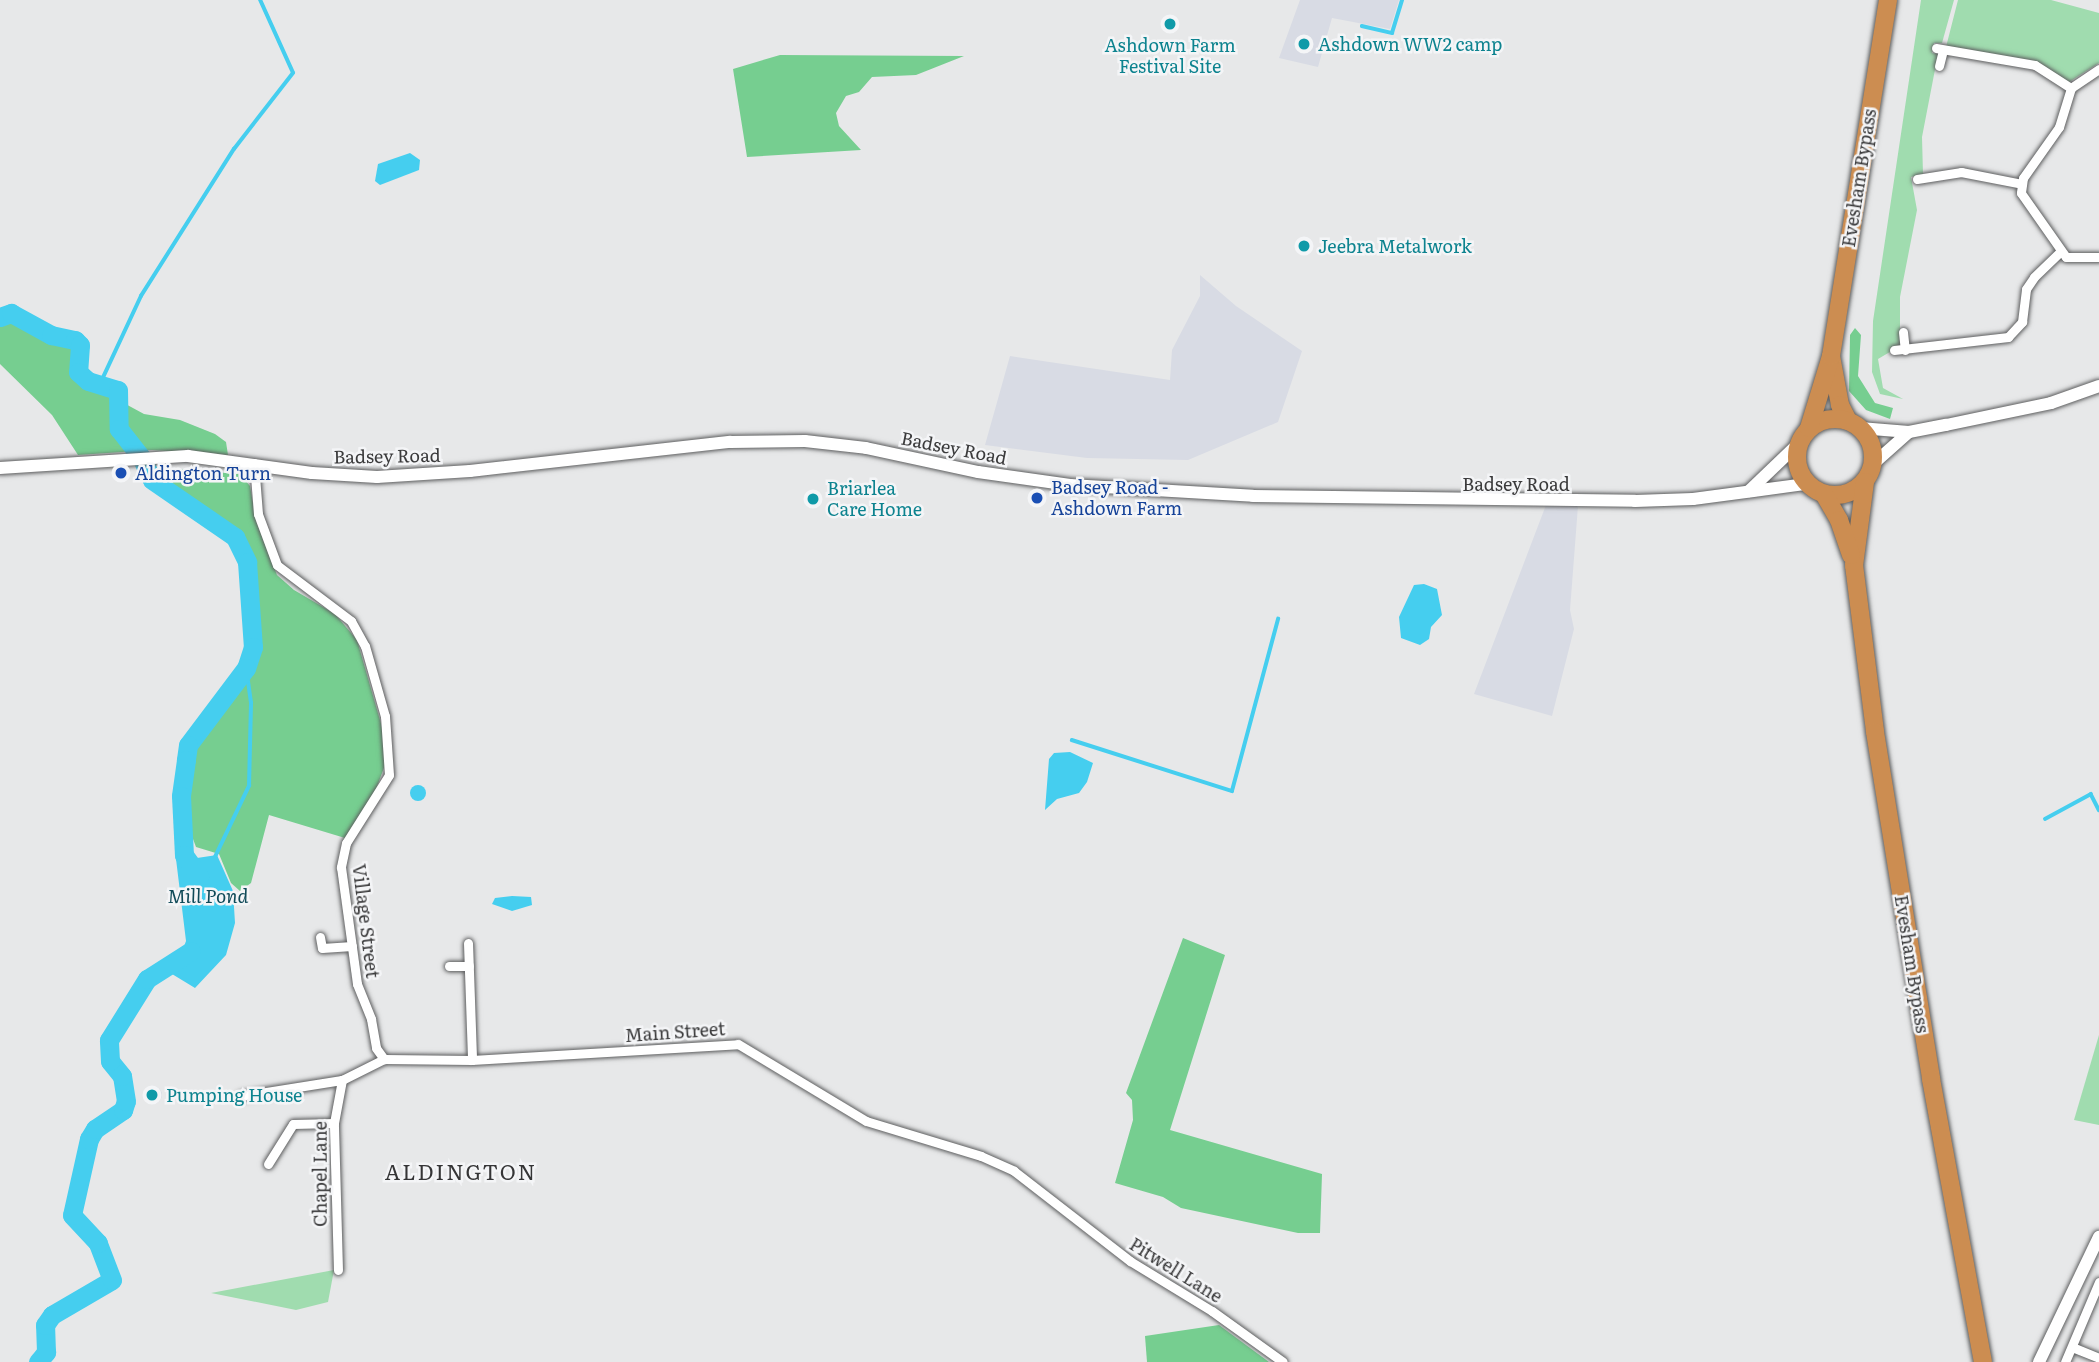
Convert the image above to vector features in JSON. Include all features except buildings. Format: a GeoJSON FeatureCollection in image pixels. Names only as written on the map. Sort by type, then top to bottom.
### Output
{"type":"FeatureCollection","features":[{"type":"Feature","properties":{"kind":"highway","name":"Evesham Bypass"},"geometry":{"type":"LineString","coordinates":[[1804,436],[1831,356],[1888,0]]}},
{"type":"Feature","properties":{"kind":"highway","name":"Evesham Bypass"},"geometry":{"type":"LineString","coordinates":[[1831,356],[1840,405],[1854,424]]}},
{"type":"Feature","properties":{"kind":"highway"},"geometry":{"type":"LineString","coordinates":[[1828,419],[1854,424],[1873,451],[1873,464],[1865,482],[1846,494],[1824,494],[1806,484],[1797,465],[1804,436],[1828,419]]}},
{"type":"Feature","properties":{"kind":"highway","name":"Evesham Bypass"},"geometry":{"type":"LineString","coordinates":[[1854,565],[1865,482]]}},
{"type":"Feature","properties":{"kind":"highway","name":"Evesham Bypass"},"geometry":{"type":"LineString","coordinates":[[1824,494],[1839,520],[1854,565],[1918,1006],[1983,1362]]}},
{"type":"Feature","properties":{"kind":"main road"},"geometry":{"type":"LineString","coordinates":[[1854,424],[1909,432],[2050,403],[2099,386]]}},
{"type":"Feature","properties":{"kind":"main road"},"geometry":{"type":"LineString","coordinates":[[1873,464],[1909,432]]}},
{"type":"Feature","properties":{"kind":"main road"},"geometry":{"type":"LineString","coordinates":[[1749,491],[1804,436]]}},
{"type":"Feature","properties":{"kind":"main road","name":"Badsey Road"},"geometry":{"type":"LineString","coordinates":[[0,468],[155,456],[254,463],[312,473],[377,477],[470,471],[730,442],[805,441],[866,448],[978,472],[1070,485],[1253,496],[1522,502],[1693,499],[1806,484]]}},
{"type":"Feature","properties":{"kind":"main road"},"geometry":{"type":"LineString","coordinates":[[2039,1362],[2099,1237]]}},
{"type":"Feature","properties":{"kind":"street"},"geometry":{"type":"LineString","coordinates":[[1939,66],[1940,49],[2035,65],[2071,88]]}},
{"type":"Feature","properties":{"kind":"street"},"geometry":{"type":"LineString","coordinates":[[2099,69],[2071,88],[2055,135],[2022,184],[2025,202],[2060,252],[2078,260],[2099,257]]}},
{"type":"Feature","properties":{"kind":"street"},"geometry":{"type":"LineString","coordinates":[[1917,178],[1961,172],[2022,184]]}},
{"type":"Feature","properties":{"kind":"street"},"geometry":{"type":"LineString","coordinates":[[1894,350],[2008,337],[2022,322],[2026,289],[2034,277],[2060,252]]}},
{"type":"Feature","properties":{"kind":"street"},"geometry":{"type":"LineString","coordinates":[[1903,332],[1905,350]]}},
{"type":"Feature","properties":{"kind":"street","name":"Village Street"},"geometry":{"type":"LineString","coordinates":[[254,463],[258,514],[277,565],[351,621],[365,646],[384,716],[389,775],[343,856],[357,984],[371,1019],[376,1048],[384,1059]]}},
{"type":"Feature","properties":{"kind":"street"},"geometry":{"type":"LineString","coordinates":[[320,937],[322,948],[352,946]]}},
{"type":"Feature","properties":{"kind":"street"},"geometry":{"type":"LineString","coordinates":[[468,943],[472,1060]]}},
{"type":"Feature","properties":{"kind":"street"},"geometry":{"type":"LineString","coordinates":[[449,966],[469,966]]}},
{"type":"Feature","properties":{"kind":"street","name":"Main Street"},"geometry":{"type":"LineString","coordinates":[[384,1059],[472,1060],[738,1044],[866,1121],[981,1156],[1014,1171],[1055,1200]]}},
{"type":"Feature","properties":{"kind":"street"},"geometry":{"type":"LineString","coordinates":[[241,1096],[342,1080],[384,1059]]}},
{"type":"Feature","properties":{"kind":"street","name":"Chapel Lane"},"geometry":{"type":"LineString","coordinates":[[338,1269],[334,1123],[342,1080]]}},
{"type":"Feature","properties":{"kind":"street"},"geometry":{"type":"LineString","coordinates":[[268,1164],[293,1124],[334,1123]]}},
{"type":"Feature","properties":{"kind":"street","name":"Pitwell Lane"},"geometry":{"type":"LineString","coordinates":[[1055,1200],[1130,1261],[1212,1311],[1283,1362]]}},
{"type":"Feature","properties":{"kind":"street"},"geometry":{"type":"LineString","coordinates":[[2065,1362],[2099,1282]]}},
{"type":"Feature","properties":{"kind":"street"},"geometry":{"type":"LineString","coordinates":[[2072,1347],[2099,1358]]}},
{"type":"Feature","properties":{"kind":"shaded area","name":"Ashdown WW2 camp"},"geometry":{"type":"Polygon","coordinates":[[[1300,0],[1399,0],[1390,29],[1332,18],[1318,67],[1279,58],[1300,0]]]}},
{"type":"Feature","properties":{"kind":"shaded area"},"geometry":{"type":"Polygon","coordinates":[[[1200,275],[1236,306],[1302,351],[1278,422],[1188,460],[1087,458],[985,445],[1010,356],[1170,380],[1172,350],[1200,296],[1200,275]]]}},
{"type":"Feature","properties":{"kind":"shaded area"},"geometry":{"type":"Polygon","coordinates":[[[1546,505],[1578,506],[1570,610],[1574,629],[1552,716],[1474,694],[1546,505]]]}},
{"type":"Feature","properties":{"kind":"shaded area"},"geometry":{"type":"Polygon","coordinates":[[[153,1086],[159,1089],[162,1095],[159,1101],[153,1104],[147,1101],[144,1095],[147,1089],[153,1086]]]}},
{"type":"Feature","properties":{"kind":"green space"},"geometry":{"type":"Polygon","coordinates":[[[1921,0],[1954,0],[1942,43],[1934,43],[1932,53],[1938,54],[1922,137],[1923,174],[1911,177],[1917,210],[1900,297],[1900,346],[1878,359],[1883,388],[1903,399],[1880,394],[1872,372],[1873,321],[1921,0]]]}},
{"type":"Feature","properties":{"kind":"green space"},"geometry":{"type":"Polygon","coordinates":[[[1958,0],[2051,0],[2099,13],[2099,63],[2069,82],[2037,62],[1946,47],[1958,0]]]}},
{"type":"Feature","properties":{"kind":"green space"},"geometry":{"type":"Polygon","coordinates":[[[780,55],[964,56],[916,75],[872,77],[859,92],[846,96],[836,113],[839,126],[861,150],[747,157],[733,69],[780,55]]]}},
{"type":"Feature","properties":{"kind":"green space"},"geometry":{"type":"Polygon","coordinates":[[[11,313],[51,335],[75,340],[80,345],[79,372],[88,381],[118,390],[120,401],[144,414],[180,420],[215,434],[226,442],[228,455],[152,450],[78,455],[52,415],[0,364],[0,317],[11,313]]]}},
{"type":"Feature","properties":{"kind":"green space"},"geometry":{"type":"Polygon","coordinates":[[[1855,328],[1861,335],[1858,376],[1875,403],[1893,408],[1890,419],[1866,410],[1849,391],[1850,335],[1855,328]]]}},
{"type":"Feature","properties":{"kind":"green space"},"geometry":{"type":"Polygon","coordinates":[[[165,468],[240,474],[250,486],[256,521],[277,575],[294,590],[335,614],[357,640],[384,734],[385,765],[372,800],[345,838],[269,815],[251,883],[240,891],[231,883],[219,854],[196,847],[190,831],[189,797],[195,749],[213,726],[253,647],[247,562],[235,537],[169,495],[161,473],[165,468]]]}},
{"type":"Feature","properties":{"kind":"green space"},"geometry":{"type":"Polygon","coordinates":[[[1183,938],[1225,955],[1170,1130],[1322,1174],[1320,1233],[1298,1233],[1181,1208],[1163,1197],[1115,1183],[1133,1120],[1132,1100],[1126,1093],[1183,938]]]}},
{"type":"Feature","properties":{"kind":"green space"},"geometry":{"type":"Polygon","coordinates":[[[2099,1035],[2099,1125],[2074,1120],[2099,1035]]]}},
{"type":"Feature","properties":{"kind":"green space"},"geometry":{"type":"Polygon","coordinates":[[[334,1270],[328,1302],[296,1310],[211,1293],[334,1270]]]}},
{"type":"Feature","properties":{"kind":"green space"},"geometry":{"type":"Polygon","coordinates":[[[1219,1325],[1269,1362],[1147,1362],[1145,1336],[1219,1325]]]}},
{"type":"Feature","properties":{"kind":"water"},"geometry":{"type":"Polygon","coordinates":[[[410,153],[420,160],[419,170],[380,185],[375,181],[378,164],[410,153]]]}},
{"type":"Feature","properties":{"kind":"water"},"geometry":{"type":"Polygon","coordinates":[[[1424,584],[1437,589],[1442,615],[1431,627],[1429,639],[1420,645],[1401,638],[1399,617],[1414,585],[1424,584]]]}},
{"type":"Feature","properties":{"kind":"water"},"geometry":{"type":"Polygon","coordinates":[[[1070,752],[1093,763],[1087,782],[1079,793],[1057,799],[1045,810],[1049,759],[1054,753],[1070,752]]]}},
{"type":"Feature","properties":{"kind":"water"},"geometry":{"type":"Polygon","coordinates":[[[415,785],[421,785],[426,793],[424,799],[415,801],[410,796],[410,790],[415,785]]]}},
{"type":"Feature","properties":{"kind":"water","name":"Mill Pond"},"geometry":{"type":"Polygon","coordinates":[[[191,852],[197,858],[217,855],[233,891],[235,923],[226,955],[195,988],[172,974],[170,959],[181,955],[186,941],[176,859],[191,852]]]}},
{"type":"Feature","properties":{"kind":"water"},"geometry":{"type":"Polygon","coordinates":[[[531,897],[532,905],[512,911],[492,904],[495,898],[531,897]]]}},
{"type":"Feature","properties":{"kind":"waterway"},"geometry":{"type":"LineString","coordinates":[[100,384],[141,296],[234,149],[293,73],[260,0]]}},
{"type":"Feature","properties":{"kind":"waterway"},"geometry":{"type":"LineString","coordinates":[[1362,26],[1392,33],[1402,0]]}},
{"type":"Feature","properties":{"kind":"waterway"},"geometry":{"type":"LineString","coordinates":[[0,317],[11,313],[51,335],[75,340],[80,345],[78,372],[88,381],[118,390],[119,429],[141,457],[152,480],[235,537],[247,562],[253,647],[246,668],[188,745],[181,796],[184,855],[199,876]]}},
{"type":"Feature","properties":{"kind":"waterway"},"geometry":{"type":"LineString","coordinates":[[1072,740],[1232,791],[1278,619]]}},
{"type":"Feature","properties":{"kind":"waterway"},"geometry":{"type":"LineString","coordinates":[[215,857],[249,786],[251,703],[246,668]]}},
{"type":"Feature","properties":{"kind":"waterway"},"geometry":{"type":"LineString","coordinates":[[2045,819],[2091,794],[2099,810]]}},
{"type":"Feature","properties":{"kind":"waterway"},"geometry":{"type":"LineString","coordinates":[[38,1362],[46,1352],[45,1325],[52,1315],[112,1280],[98,1243],[72,1215],[89,1139],[95,1129],[123,1110],[126,1101],[122,1076],[110,1061],[109,1040],[147,979],[191,951]]}},
{"type":"Feature","properties":{"kind":"place","name":"Ashdown Farm Festival Site"},"geometry":{"type":"Point","coordinates":[1170,24]}},
{"type":"Feature","properties":{"kind":"place","name":"Ashdown WW2 camp"},"geometry":{"type":"Point","coordinates":[1304,44]}},
{"type":"Feature","properties":{"kind":"place","name":"Jeebra Metalwork"},"geometry":{"type":"Point","coordinates":[1304,246]}},
{"type":"Feature","properties":{"kind":"place","name":"Aldington Turn"},"geometry":{"type":"Point","coordinates":[121,473]}},
{"type":"Feature","properties":{"kind":"place","name":"Badsey Road - Ashdown Farm"},"geometry":{"type":"Point","coordinates":[1037,498]}},
{"type":"Feature","properties":{"kind":"place","name":"Briarlea Care Home"},"geometry":{"type":"Point","coordinates":[813,499]}},
{"type":"Feature","properties":{"kind":"place","name":"Pumping House"},"geometry":{"type":"Point","coordinates":[152,1095]}},
{"type":"Feature","properties":{"kind":"district","name":"ALDINGTON"},"geometry":{"type":"Point","coordinates":[461,1171]}}]}
